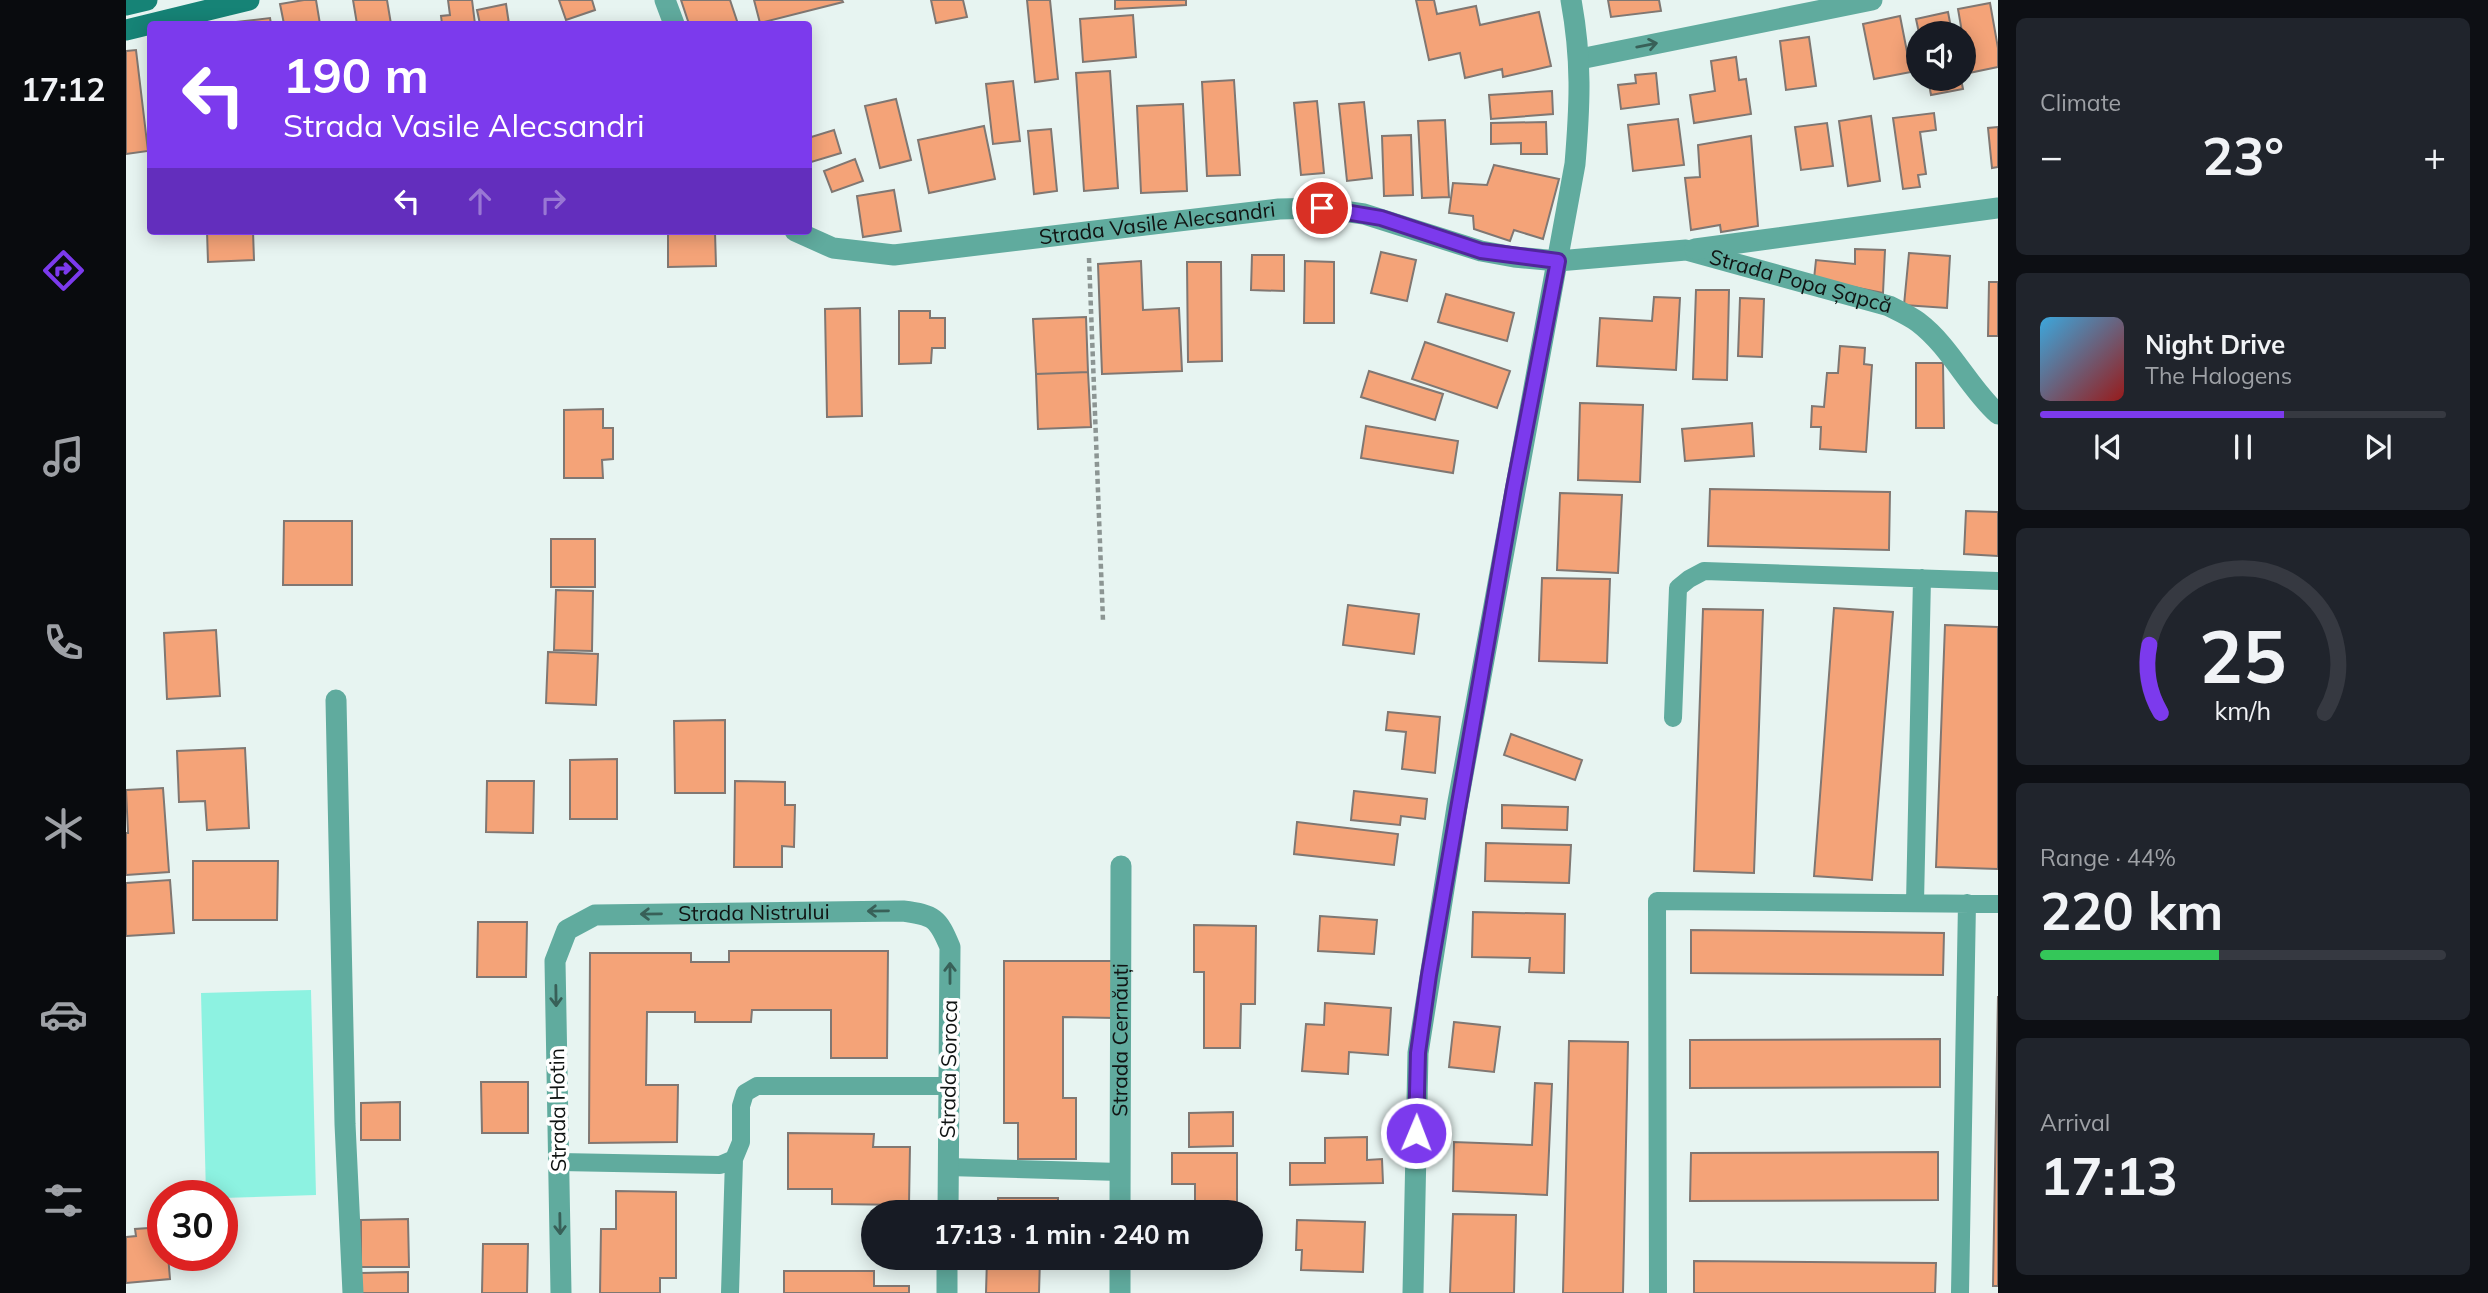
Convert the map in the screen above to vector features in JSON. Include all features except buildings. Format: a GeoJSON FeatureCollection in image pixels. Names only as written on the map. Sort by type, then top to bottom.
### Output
{"type":"FeatureCollection","features":[{"type":"Feature","properties":{"kind":"main road"},"geometry":{"type":"LineString","coordinates":[[126,5],[147,0]]}},
{"type":"Feature","properties":{"kind":"main road"},"geometry":{"type":"LineString","coordinates":[[163,21],[249,0]]}},
{"type":"Feature","properties":{"kind":"main road"},"geometry":{"type":"LineString","coordinates":[[126,30],[147,25]]}},
{"type":"Feature","properties":{"kind":"street"},"geometry":{"type":"LineString","coordinates":[[665,0],[673,21]]}},
{"type":"Feature","properties":{"kind":"street"},"geometry":{"type":"LineString","coordinates":[[1413,1293],[1418,1053],[1469,741],[1575,164],[1580,105],[1580,59],[1571,0]]}},
{"type":"Feature","properties":{"kind":"street"},"geometry":{"type":"LineString","coordinates":[[1580,59],[1872,0]]}},
{"type":"Feature","properties":{"kind":"street","name":"Strada Vasile Alecsandri"},"geometry":{"type":"LineString","coordinates":[[804,235],[833,248],[894,255],[1279,209],[1322,208],[1375,217],[1481,251],[1558,261]]}},
{"type":"Feature","properties":{"kind":"street"},"geometry":{"type":"LineString","coordinates":[[1686,250],[1998,208]]}},
{"type":"Feature","properties":{"kind":"street","name":"Strada Popa Șapcă"},"geometry":{"type":"LineString","coordinates":[[1558,261],[1686,250],[1889,306],[1918,322],[1938,341],[1971,385],[1998,414]]}},
{"type":"Feature","properties":{"kind":"street"},"geometry":{"type":"LineString","coordinates":[[336,699],[345,1124],[353,1293]]}},
{"type":"Feature","properties":{"kind":"street","name":"Strada Cernăuți"},"geometry":{"type":"LineString","coordinates":[[1120,1200],[1121,866]]}},
{"type":"Feature","properties":{"kind":"street","name":"Strada Nistrului"},"geometry":{"type":"LineString","coordinates":[[568,930],[595,915],[903,911],[929,915],[942,926]]}},
{"type":"Feature","properties":{"kind":"street","name":"Strada Soroca"},"geometry":{"type":"LineString","coordinates":[[942,926],[950,947],[948,1200]]}},
{"type":"Feature","properties":{"kind":"street","name":"Strada Hotin"},"geometry":{"type":"LineString","coordinates":[[561,1293],[555,961],[568,930]]}},
{"type":"Feature","properties":{"kind":"street"},"geometry":{"type":"LineString","coordinates":[[947,1270],[947,1293]]}},
{"type":"Feature","properties":{"kind":"street"},"geometry":{"type":"LineString","coordinates":[[1120,1270],[1121,1293]]}},
{"type":"Feature","properties":{"kind":"lane"},"geometry":{"type":"LineString","coordinates":[[1673,718],[1678,589],[1704,571],[1998,581]]}},
{"type":"Feature","properties":{"kind":"lane"},"geometry":{"type":"LineString","coordinates":[[1915,903],[1922,578]]}},
{"type":"Feature","properties":{"kind":"lane"},"geometry":{"type":"LineString","coordinates":[[1658,1293],[1657,901],[1998,904]]}},
{"type":"Feature","properties":{"kind":"lane"},"geometry":{"type":"LineString","coordinates":[[1960,1293],[1967,903]]}},
{"type":"Feature","properties":{"kind":"lane"},"geometry":{"type":"LineString","coordinates":[[730,1293],[734,1159],[741,1142],[741,1106],[745,1093],[757,1086],[949,1086]]}},
{"type":"Feature","properties":{"kind":"lane"},"geometry":{"type":"LineString","coordinates":[[560,1162],[720,1164],[734,1159]]}},
{"type":"Feature","properties":{"kind":"lane"},"geometry":{"type":"LineString","coordinates":[[948,1167],[1120,1172]]}},
{"type":"Feature","properties":{"kind":"path"},"geometry":{"type":"LineString","coordinates":[[1088,231],[1103,621]]}},
{"type":"Feature","properties":{"kind":"green space"},"geometry":{"type":"Polygon","coordinates":[[[311,990],[316,1195],[238,1197],[238,1180],[206,1180],[201,993],[311,990]]]}},
{"type":"Feature","properties":{"kind":"route"},"geometry":{"type":"LineString","coordinates":[[1322,208],[1381,218],[1481,251],[1558,261],[1514,488],[1429,975],[1418,1053],[1416,1133]]}}]}
